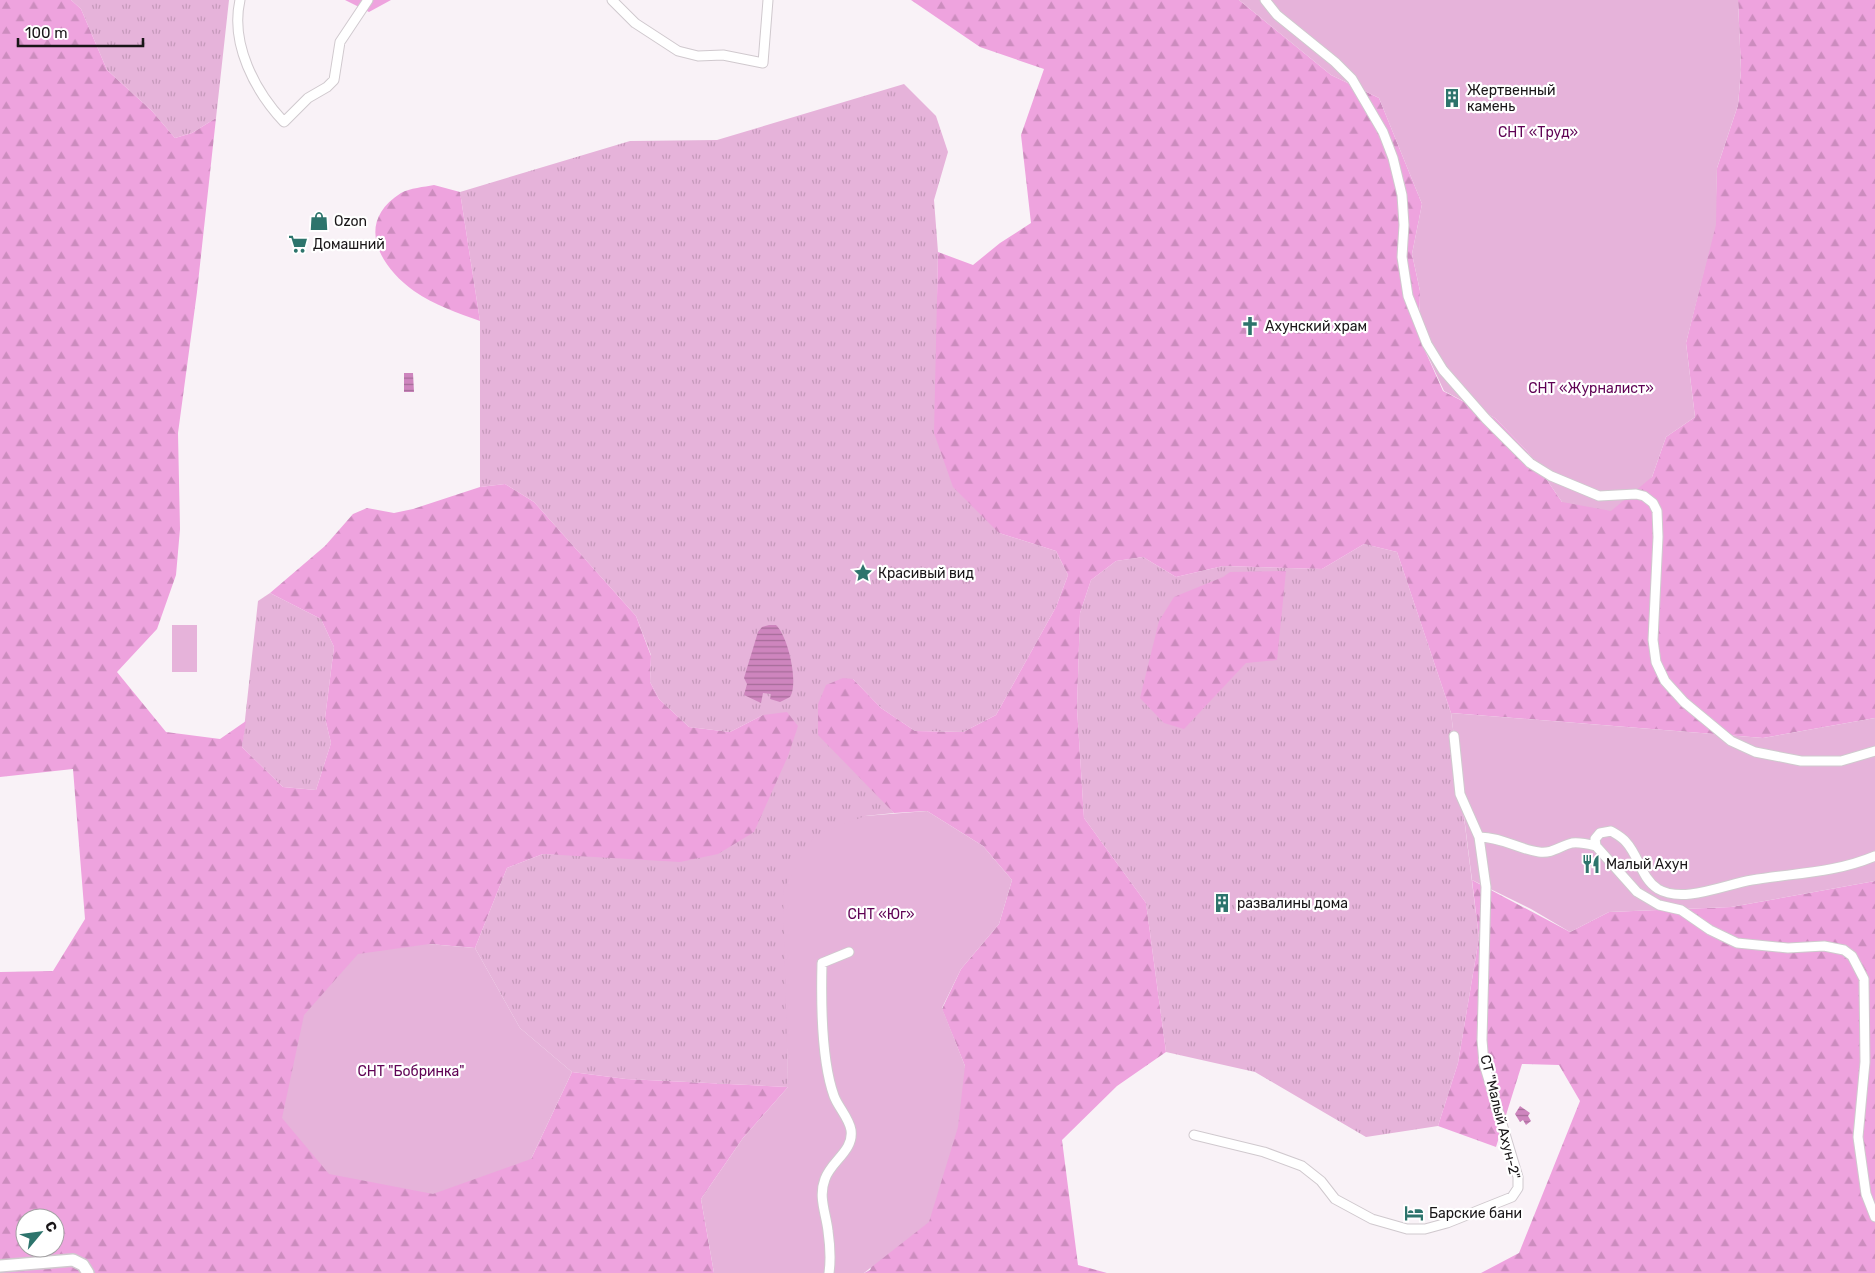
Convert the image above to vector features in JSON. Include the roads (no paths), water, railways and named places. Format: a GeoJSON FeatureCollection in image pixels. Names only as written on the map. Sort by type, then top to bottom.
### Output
{"type":"FeatureCollection","features":[{"type":"Feature","properties":{"kind":"street"},"geometry":{"type":"LineString","coordinates":[[240,0],[239,22],[243,57],[273,110],[284,122],[308,98],[327,87],[334,80],[340,42],[368,0]]}},
{"type":"Feature","properties":{"kind":"street"},"geometry":{"type":"LineString","coordinates":[[612,0],[635,23],[678,51],[698,56],[723,55],[763,62],[768,0]]}},
{"type":"Feature","properties":{"kind":"street"},"geometry":{"type":"LineString","coordinates":[[1265,0],[1277,15],[1335,62],[1352,79],[1382,132],[1393,158],[1402,195],[1404,225],[1402,256],[1408,296],[1427,344],[1444,370],[1486,419],[1530,463],[1551,476],[1599,496],[1636,494],[1644,496],[1653,503],[1657,511],[1658,537],[1653,640],[1656,662],[1665,681],[1684,702],[1731,741],[1755,752],[1801,761],[1841,761],[1875,751]]}},
{"type":"Feature","properties":{"kind":"street","name":"СТ \"Малый Ахун-2\""},"geometry":{"type":"LineString","coordinates":[[1194,1135],[1264,1152],[1302,1166],[1321,1181],[1334,1199],[1372,1218],[1407,1229],[1425,1229],[1447,1224],[1512,1196],[1518,1188],[1518,1177],[1484,1064],[1482,1040],[1486,887],[1479,837],[1460,794],[1454,736]]}},
{"type":"Feature","properties":{"kind":"street"},"geometry":{"type":"LineString","coordinates":[[1875,856],[1854,865],[1830,871],[1750,880],[1718,889],[1683,894],[1659,889],[1644,874],[1628,843],[1611,831],[1600,833],[1595,839],[1596,846],[1637,892],[1659,905],[1681,910],[1710,930],[1737,944],[1788,948],[1824,946],[1844,950],[1852,956],[1864,979],[1865,1062],[1858,1137],[1866,1194],[1875,1218]]}},
{"type":"Feature","properties":{"kind":"street"},"geometry":{"type":"LineString","coordinates":[[1479,837],[1504,840],[1539,852],[1550,852],[1570,844],[1581,843],[1596,846]]}},
{"type":"Feature","properties":{"kind":"street"},"geometry":{"type":"LineString","coordinates":[[829,1273],[828,1230],[822,1199],[824,1180],[828,1172],[846,1151],[851,1137],[851,1129],[834,1096],[827,1066],[822,997],[822,963],[849,952]]}},
{"type":"Feature","properties":{"kind":"street"},"geometry":{"type":"LineString","coordinates":[[0,1266],[73,1260],[83,1265],[88,1273]]}},
{"type":"Feature","properties":{"kind":"place","name":"Жертвенный камень"},"geometry":{"type":"Point","coordinates":[1452,98]}},
{"type":"Feature","properties":{"kind":"place","name":"Ozon"},"geometry":{"type":"Point","coordinates":[319,221]}},
{"type":"Feature","properties":{"kind":"place","name":"Домашний"},"geometry":{"type":"Point","coordinates":[298,244]}},
{"type":"Feature","properties":{"kind":"place","name":"Ахунский храм"},"geometry":{"type":"Point","coordinates":[1250,326]}},
{"type":"Feature","properties":{"kind":"place","name":"Красивый вид"},"geometry":{"type":"Point","coordinates":[863,573]}},
{"type":"Feature","properties":{"kind":"place","name":"Малый Ахун"},"geometry":{"type":"Point","coordinates":[1591,864]}},
{"type":"Feature","properties":{"kind":"place","name":"развалины дома"},"geometry":{"type":"Point","coordinates":[1222,903]}},
{"type":"Feature","properties":{"kind":"place","name":"Барские бани"},"geometry":{"type":"Point","coordinates":[1414,1213]}},
{"type":"Feature","properties":{"kind":"park label","name":"СНТ «Труд»"},"geometry":{"type":"Point","coordinates":[1538,132]}},
{"type":"Feature","properties":{"kind":"park label","name":"СНТ «Журналист»"},"geometry":{"type":"Point","coordinates":[1591,388]}},
{"type":"Feature","properties":{"kind":"park label","name":"СНТ «Юг»"},"geometry":{"type":"Point","coordinates":[881,914]}},
{"type":"Feature","properties":{"kind":"park label","name":"СНТ \"Бобринка\""},"geometry":{"type":"Point","coordinates":[411,1071]}}]}
